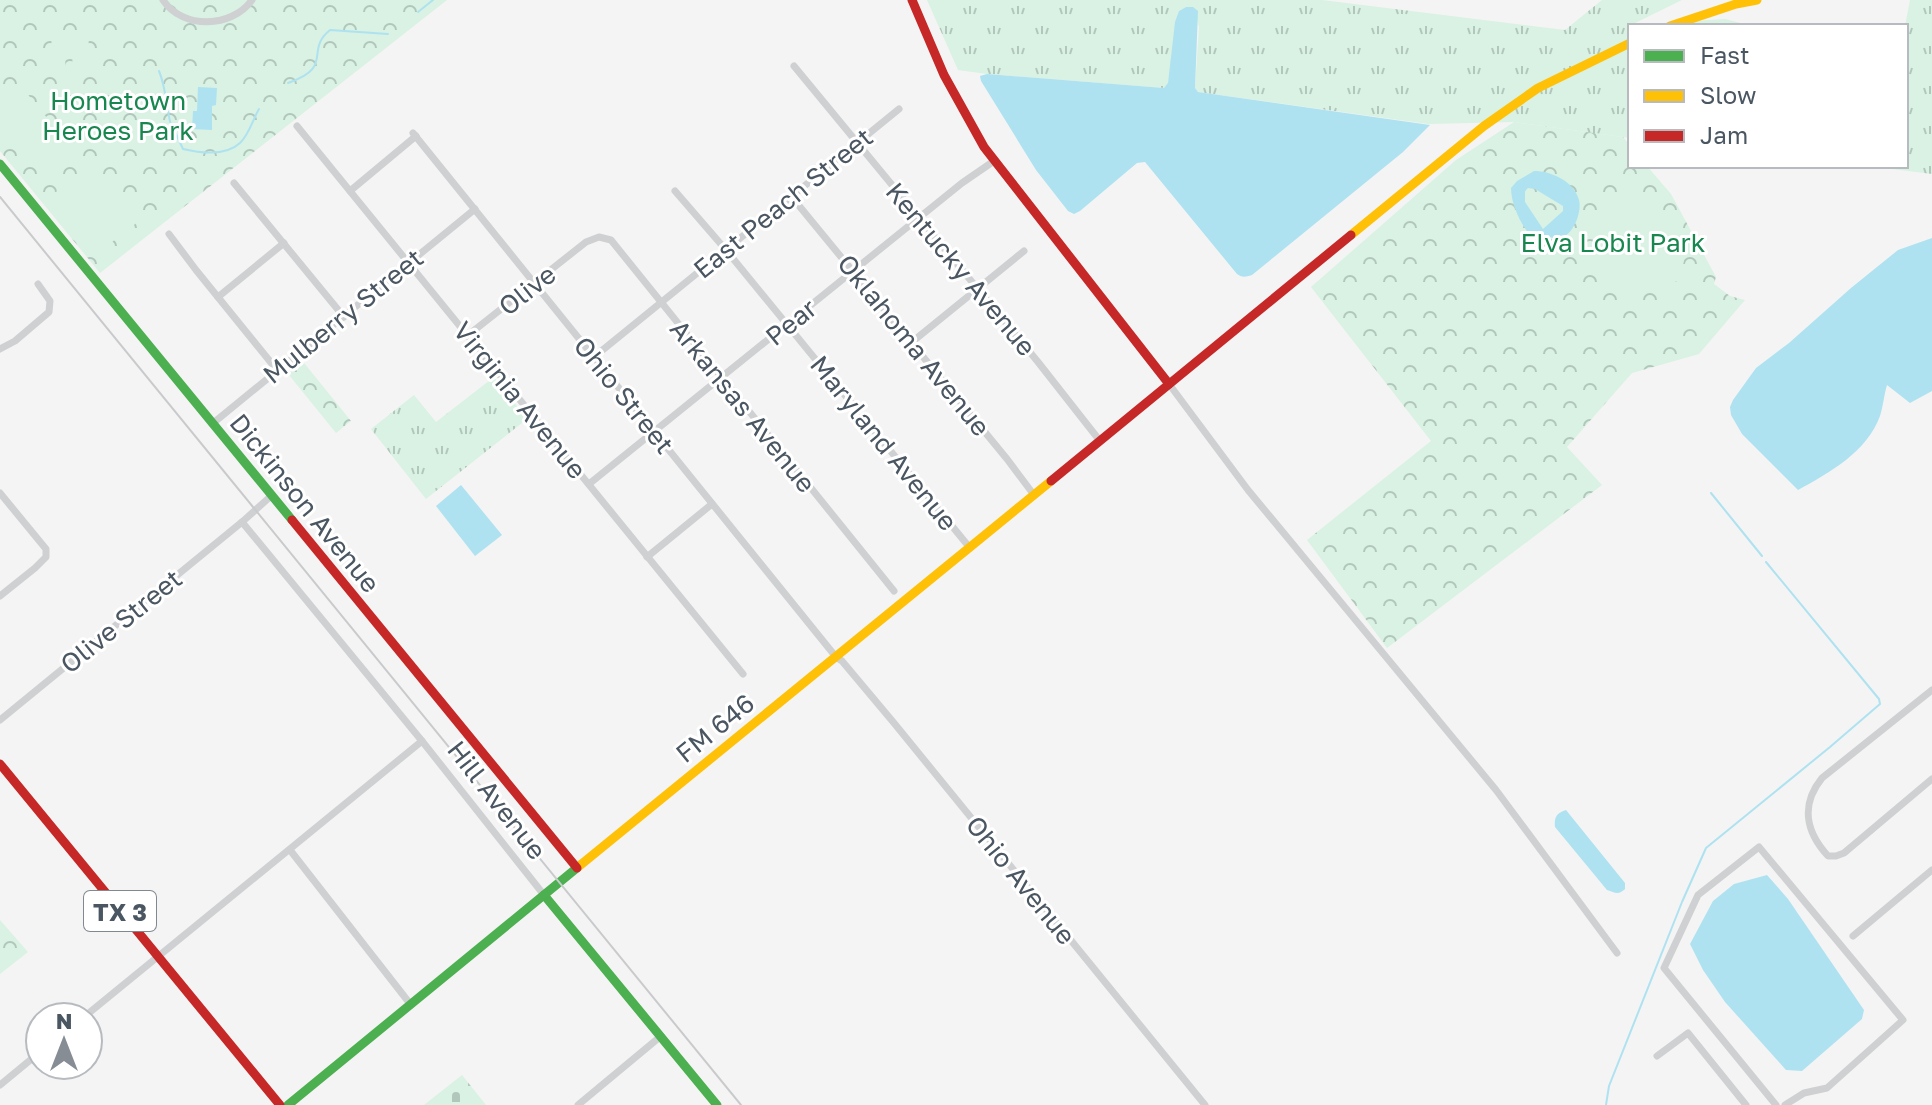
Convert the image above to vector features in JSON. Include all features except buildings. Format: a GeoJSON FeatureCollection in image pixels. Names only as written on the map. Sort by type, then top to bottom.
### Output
{"type":"FeatureCollection","features":[{"type":"Feature","properties":{"kind":"main road"},"geometry":{"type":"LineString","coordinates":[[912,0],[961,109],[994,161],[1169,384]]}},
{"type":"Feature","properties":{"kind":"main road"},"geometry":{"type":"LineString","coordinates":[[1676,24],[1757,0]]}},
{"type":"Feature","properties":{"kind":"main road","name":"FM 646"},"geometry":{"type":"LineString","coordinates":[[288,1105],[1484,126],[1538,88],[1628,44]]}},
{"type":"Feature","properties":{"kind":"main road","name":"Dickinson Avenue"},"geometry":{"type":"LineString","coordinates":[[0,164],[577,868]]}},
{"type":"Feature","properties":{"kind":"main road","name":"TX 3"},"geometry":{"type":"LineString","coordinates":[[0,764],[280,1105]]}},
{"type":"Feature","properties":{"kind":"main road","name":"Hill Avenue"},"geometry":{"type":"LineString","coordinates":[[544,895],[717,1105]]}},
{"type":"Feature","properties":{"kind":"street"},"geometry":{"type":"LineString","coordinates":[[163,0],[180,16],[208,22],[236,15],[244,11],[252,0]]}},
{"type":"Feature","properties":{"kind":"street","name":"Kentucky Avenue"},"geometry":{"type":"LineString","coordinates":[[794,66],[1100,441]]}},
{"type":"Feature","properties":{"kind":"street","name":"East Peach Street"},"geometry":{"type":"LineString","coordinates":[[594,357],[899,109]]}},
{"type":"Feature","properties":{"kind":"street","name":"Virginia Avenue"},"geometry":{"type":"LineString","coordinates":[[297,126],[743,674]]}},
{"type":"Feature","properties":{"kind":"street","name":"Ohio Street"},"geometry":{"type":"LineString","coordinates":[[350,191],[415,134],[836,657]]}},
{"type":"Feature","properties":{"kind":"street","name":"Pear"},"geometry":{"type":"LineString","coordinates":[[589,484],[962,183],[994,161]]}},
{"type":"Feature","properties":{"kind":"street"},"geometry":{"type":"LineString","coordinates":[[234,183],[344,317]]}},
{"type":"Feature","properties":{"kind":"street","name":"Maryland Avenue"},"geometry":{"type":"LineString","coordinates":[[675,191],[970,548]]}},
{"type":"Feature","properties":{"kind":"street","name":"Oklahoma Avenue"},"geometry":{"type":"LineString","coordinates":[[791,196],[1034,495]]}},
{"type":"Feature","properties":{"kind":"street","name":"Mulberry Street"},"geometry":{"type":"LineString","coordinates":[[212,424],[475,209]]}},
{"type":"Feature","properties":{"kind":"street"},"geometry":{"type":"LineString","coordinates":[[169,234],[277,370]]}},
{"type":"Feature","properties":{"kind":"street","name":"Arkansas Avenue"},"geometry":{"type":"LineString","coordinates":[[586,242],[599,237],[611,240],[894,591]]}},
{"type":"Feature","properties":{"kind":"street","name":"Olive"},"geometry":{"type":"LineString","coordinates":[[467,336],[586,242]]}},
{"type":"Feature","properties":{"kind":"street"},"geometry":{"type":"LineString","coordinates":[[218,297],[284,243]]}},
{"type":"Feature","properties":{"kind":"street"},"geometry":{"type":"LineString","coordinates":[[912,342],[1024,251]]}},
{"type":"Feature","properties":{"kind":"street"},"geometry":{"type":"LineString","coordinates":[[0,349],[15,341],[49,312],[50,301],[38,284]]}},
{"type":"Feature","properties":{"kind":"street"},"geometry":{"type":"LineString","coordinates":[[1169,384],[1248,490],[1496,790],[1617,953]]}},
{"type":"Feature","properties":{"kind":"street"},"geometry":{"type":"LineString","coordinates":[[0,493],[46,549],[46,555],[35,568],[0,596]]}},
{"type":"Feature","properties":{"kind":"street","name":"Olive Street"},"geometry":{"type":"LineString","coordinates":[[0,720],[271,496]]}},
{"type":"Feature","properties":{"kind":"street"},"geometry":{"type":"LineString","coordinates":[[647,557],[712,504]]}},
{"type":"Feature","properties":{"kind":"street","name":"Hill Avenue"},"geometry":{"type":"LineString","coordinates":[[242,522],[544,895]]}},
{"type":"Feature","properties":{"kind":"street","name":"Ohio Avenue"},"geometry":{"type":"LineString","coordinates":[[836,657],[875,700],[1205,1105]]}},
{"type":"Feature","properties":{"kind":"street"},"geometry":{"type":"LineString","coordinates":[[1932,690],[1822,778],[1813,789],[1808,804],[1811,832],[1828,856],[1844,853],[1932,779]]}},
{"type":"Feature","properties":{"kind":"street"},"geometry":{"type":"LineString","coordinates":[[104,1001],[422,741]]}},
{"type":"Feature","properties":{"kind":"street"},"geometry":{"type":"LineString","coordinates":[[1776,1105],[1664,968],[1698,895],[1759,847],[1903,1020],[1827,1088],[1804,1093],[1785,1105]]}},
{"type":"Feature","properties":{"kind":"street"},"geometry":{"type":"LineString","coordinates":[[290,850],[411,1005]]}},
{"type":"Feature","properties":{"kind":"street"},"geometry":{"type":"LineString","coordinates":[[1853,936],[1932,870]]}},
{"type":"Feature","properties":{"kind":"street"},"geometry":{"type":"LineString","coordinates":[[1657,1056],[1688,1033],[1746,1105]]}},
{"type":"Feature","properties":{"kind":"street"},"geometry":{"type":"LineString","coordinates":[[578,1105],[661,1036]]}},
{"type":"Feature","properties":{"kind":"street"},"geometry":{"type":"LineString","coordinates":[[0,1085],[24,1065]]}},
{"type":"Feature","properties":{"kind":"street"},"geometry":{"type":"LineString","coordinates":[[594,1091],[601,1099]]}},
{"type":"Feature","properties":{"kind":"green space","name":"Hometown Heroes Park"},"geometry":{"type":"Polygon","coordinates":[[[0,0],[447,0],[100,273],[0,151],[0,0]]]}},
{"type":"Feature","properties":{"kind":"green space"},"geometry":{"type":"Polygon","coordinates":[[[927,0],[1322,0],[1565,30],[1602,0],[1682,0],[1628,24],[1628,138],[1514,122],[1428,124],[1198,92],[1195,88],[1199,27],[1193,7],[1179,11],[1168,84],[1164,88],[958,70],[927,0]]]}},
{"type":"Feature","properties":{"kind":"green space"},"geometry":{"type":"Polygon","coordinates":[[[1910,0],[1932,0],[1932,174],[1884,168],[1908,168],[1908,24],[1905,24],[1910,0]]]}},
{"type":"Feature","properties":{"kind":"green space"},"geometry":{"type":"Polygon","coordinates":[[[1725,19],[1744,24],[1647,24],[1725,19]]]}},
{"type":"Feature","properties":{"kind":"green space"},"geometry":{"type":"Polygon","coordinates":[[[52,34],[67,35],[65,67],[50,65],[52,34]]]}},
{"type":"Feature","properties":{"kind":"green space"},"geometry":{"type":"Polygon","coordinates":[[[74,35],[89,36],[87,68],[72,67],[74,35]]]}},
{"type":"Feature","properties":{"kind":"green space"},"geometry":{"type":"Polygon","coordinates":[[[21,86],[79,157],[48,183],[0,125],[0,103],[21,86]]]}},
{"type":"Feature","properties":{"kind":"green space","name":"Elva Lobit Park"},"geometry":{"type":"Polygon","coordinates":[[[1514,122],[1623,137],[1628,143],[1628,168],[1649,168],[1671,194],[1716,277],[1714,284],[1730,296],[1745,300],[1699,354],[1632,373],[1567,447],[1602,485],[1387,648],[1307,540],[1431,441],[1311,287],[1456,160],[1514,122]]]}},
{"type":"Feature","properties":{"kind":"green space"},"geometry":{"type":"Polygon","coordinates":[[[92,163],[139,221],[98,253],[51,196],[92,163]]]}},
{"type":"Feature","properties":{"kind":"green space","name":"Elva Lobit Park"},"geometry":{"type":"Polygon","coordinates":[[[1617,192],[1661,206],[1681,241],[1684,258],[1681,281],[1644,286],[1599,281],[1593,273],[1601,194],[1617,192]]]}},
{"type":"Feature","properties":{"kind":"green space"},"geometry":{"type":"Polygon","coordinates":[[[300,358],[351,421],[336,433],[285,370],[300,358]]]}},
{"type":"Feature","properties":{"kind":"green space"},"geometry":{"type":"Polygon","coordinates":[[[494,377],[527,419],[426,499],[371,429],[414,395],[436,422],[494,377]]]}},
{"type":"Feature","properties":{"kind":"green space"},"geometry":{"type":"Polygon","coordinates":[[[0,920],[28,952],[0,974],[0,920]]]}},
{"type":"Feature","properties":{"kind":"green space"},"geometry":{"type":"Polygon","coordinates":[[[462,1075],[486,1105],[424,1105],[462,1075]]]}},
{"type":"Feature","properties":{"kind":"water"},"geometry":{"type":"Polygon","coordinates":[[[1186,7],[1198,11],[1195,88],[1198,92],[1430,125],[1403,152],[1248,276],[1237,274],[1145,162],[1137,163],[1080,211],[1074,214],[1068,211],[1036,170],[981,81],[980,76],[987,74],[1164,88],[1168,83],[1175,22],[1179,11],[1186,7]]]}},
{"type":"Feature","properties":{"kind":"water"},"geometry":{"type":"Polygon","coordinates":[[[198,87],[217,88],[216,105],[212,106],[212,130],[192,129],[193,111],[197,111],[198,87]]]}},
{"type":"Feature","properties":{"kind":"water"},"geometry":{"type":"Polygon","coordinates":[[[1534,171],[1541,171],[1561,178],[1572,187],[1579,200],[1579,210],[1576,222],[1566,235],[1559,239],[1549,237],[1539,243],[1533,239],[1513,203],[1511,188],[1534,171]],[[1535,189],[1525,191],[1525,202],[1543,229],[1563,211],[1563,206],[1535,189]]]}},
{"type":"Feature","properties":{"kind":"water"},"geometry":{"type":"Polygon","coordinates":[[[1932,238],[1932,391],[1910,403],[1887,385],[1880,416],[1857,451],[1798,490],[1742,434],[1731,415],[1733,400],[1756,368],[1851,288],[1898,250],[1932,238]]]}},
{"type":"Feature","properties":{"kind":"water"},"geometry":{"type":"Polygon","coordinates":[[[461,485],[502,535],[475,556],[436,506],[461,485]]]}},
{"type":"Feature","properties":{"kind":"water"},"geometry":{"type":"Polygon","coordinates":[[[1566,810],[1625,883],[1623,891],[1607,890],[1555,827],[1556,816],[1566,810]]]}},
{"type":"Feature","properties":{"kind":"water"},"geometry":{"type":"Polygon","coordinates":[[[1767,875],[1788,899],[1864,1010],[1862,1019],[1802,1071],[1786,1070],[1725,1002],[1690,944],[1713,901],[1734,884],[1767,875]]]}},
{"type":"Feature","properties":{"kind":"waterway"},"geometry":{"type":"LineString","coordinates":[[418,12],[433,0]]}},
{"type":"Feature","properties":{"kind":"waterway"},"geometry":{"type":"LineString","coordinates":[[288,83],[311,71],[319,45],[330,30],[388,34]]}},
{"type":"Feature","properties":{"kind":"waterway"},"geometry":{"type":"LineString","coordinates":[[159,71],[172,129]]}},
{"type":"Feature","properties":{"kind":"waterway"},"geometry":{"type":"LineString","coordinates":[[176,134],[183,149],[205,152],[228,150],[243,140],[259,109]]}},
{"type":"Feature","properties":{"kind":"waterway"},"geometry":{"type":"LineString","coordinates":[[1711,493],[1762,556]]}},
{"type":"Feature","properties":{"kind":"waterway"},"geometry":{"type":"LineString","coordinates":[[1606,1105],[1609,1086],[1706,848],[1880,704],[1766,562]]}},
{"type":"Feature","properties":{"kind":"railway"},"geometry":{"type":"LineString","coordinates":[[0,197],[741,1105]]}},
{"type":"Feature","properties":{"kind":"traffic: fast"},"geometry":{"type":"LineString","coordinates":[[0,164],[292,520]]}},
{"type":"Feature","properties":{"kind":"traffic: fast"},"geometry":{"type":"LineString","coordinates":[[288,1105],[578,867]]}},
{"type":"Feature","properties":{"kind":"traffic: fast"},"geometry":{"type":"LineString","coordinates":[[544,895],[717,1105]]}},
{"type":"Feature","properties":{"kind":"traffic: slow"},"geometry":{"type":"LineString","coordinates":[[1676,24],[1757,0]]}},
{"type":"Feature","properties":{"kind":"traffic: slow"},"geometry":{"type":"LineString","coordinates":[[1351,235],[1484,126],[1538,88],[1628,44]]}},
{"type":"Feature","properties":{"kind":"traffic: slow"},"geometry":{"type":"LineString","coordinates":[[578,867],[1051,481]]}},
{"type":"Feature","properties":{"kind":"traffic: jam"},"geometry":{"type":"LineString","coordinates":[[912,0],[944,75],[984,147],[1169,384]]}},
{"type":"Feature","properties":{"kind":"traffic: jam"},"geometry":{"type":"LineString","coordinates":[[1051,481],[1351,235]]}},
{"type":"Feature","properties":{"kind":"traffic: jam"},"geometry":{"type":"LineString","coordinates":[[292,520],[577,868]]}},
{"type":"Feature","properties":{"kind":"traffic: jam"},"geometry":{"type":"LineString","coordinates":[[0,764],[280,1105]]}}]}
